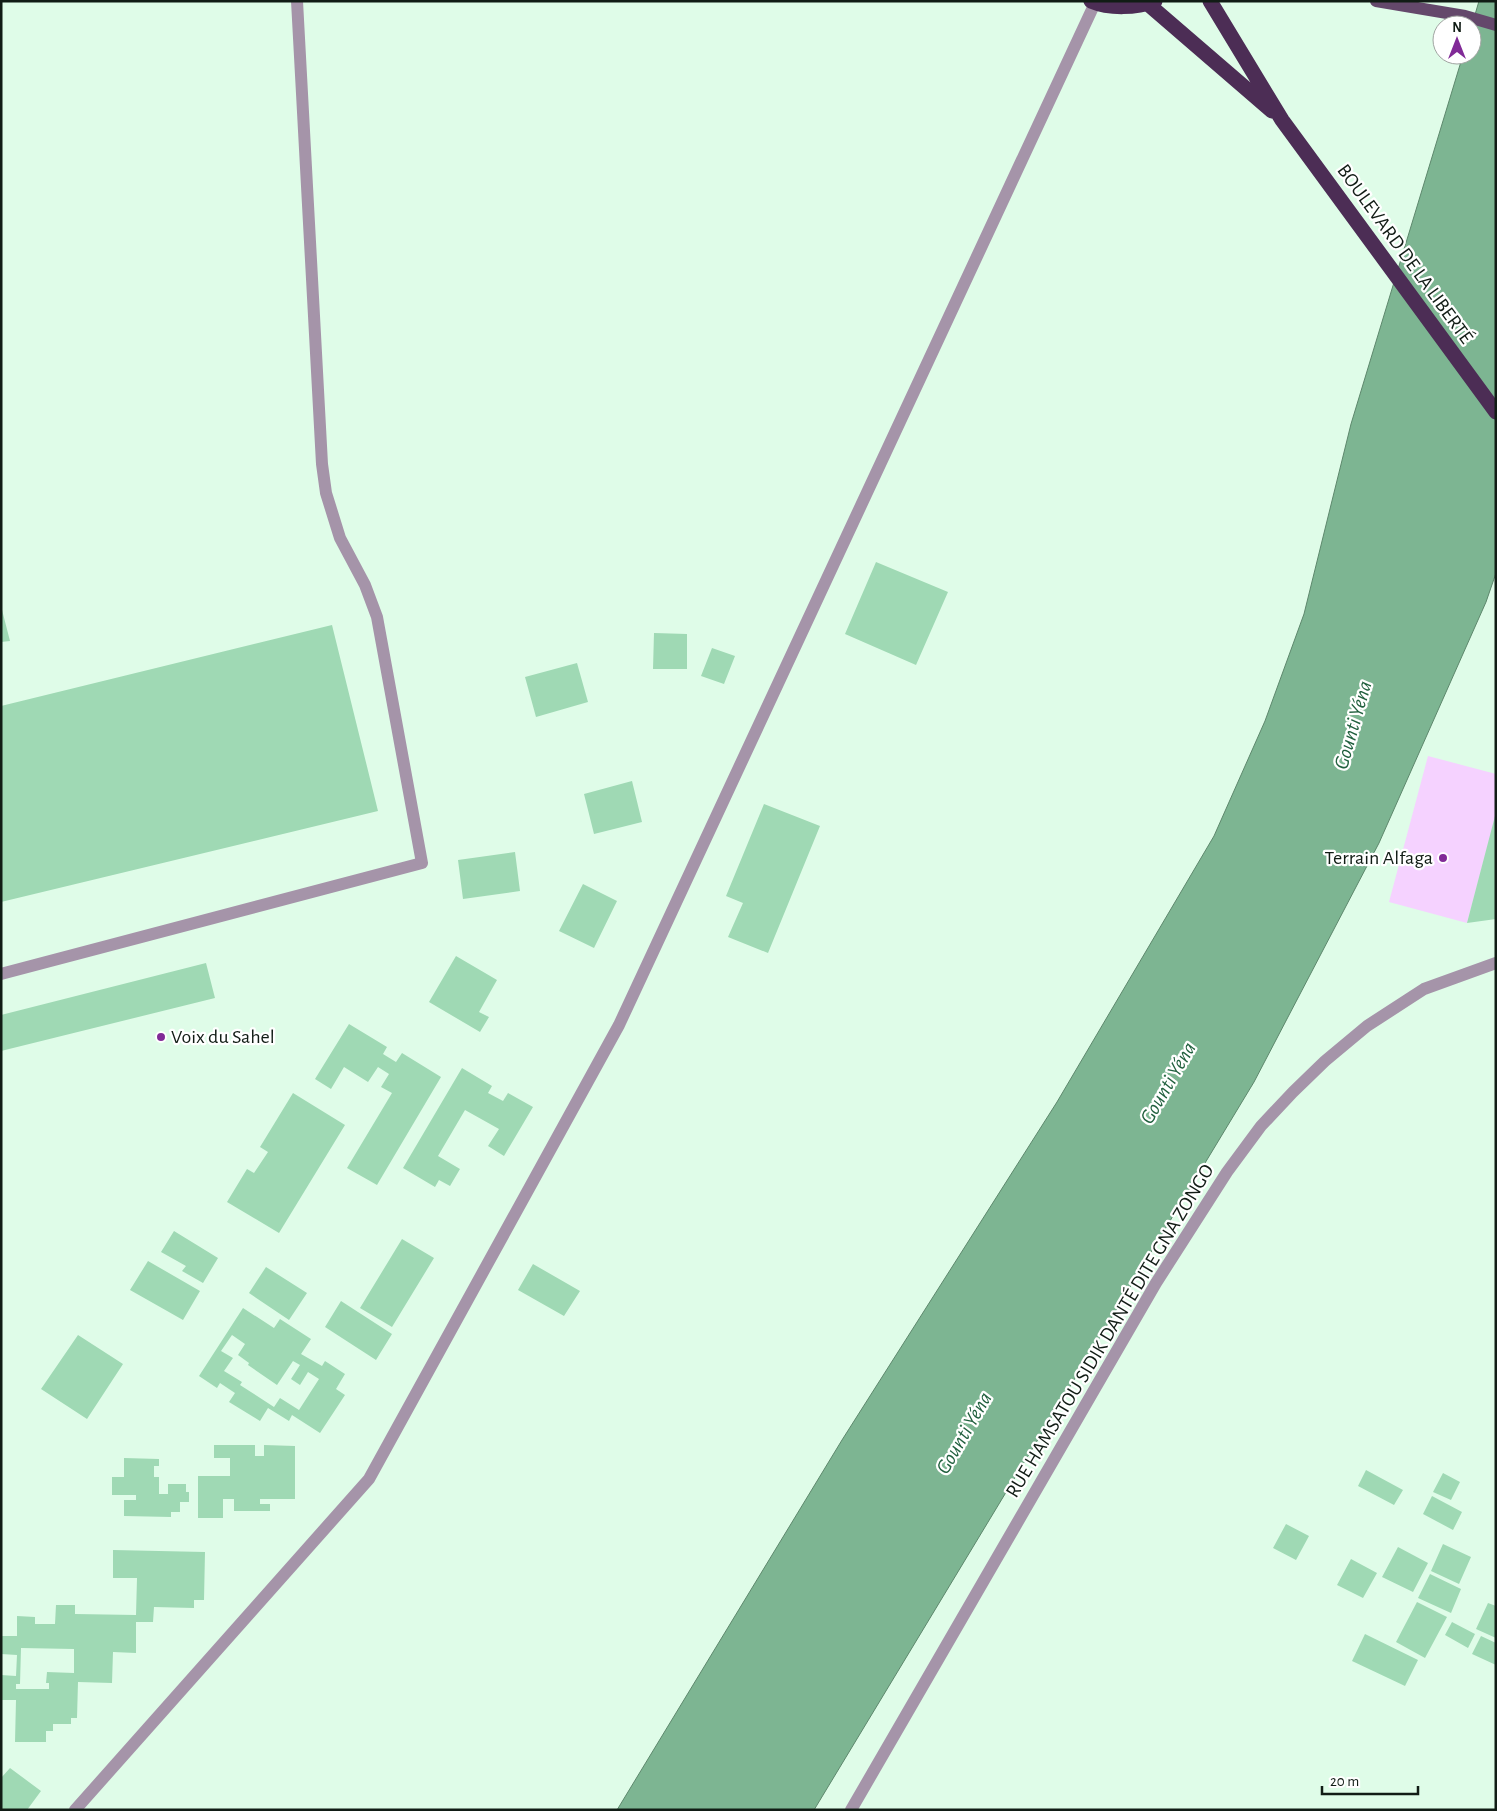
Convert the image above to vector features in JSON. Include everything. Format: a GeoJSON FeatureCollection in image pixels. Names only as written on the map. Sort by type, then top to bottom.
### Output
{"type":"FeatureCollection","features":[{"type":"Feature","properties":{"kind":"highway","name":"BOULEVARD DE LA LIBERTÉ"},"geometry":{"type":"LineString","coordinates":[[1210,1],[1282,120],[1496,412]]}},
{"type":"Feature","properties":{"kind":"highway"},"geometry":{"type":"LineString","coordinates":[[1093,2],[1122,7],[1152,2]]}},
{"type":"Feature","properties":{"kind":"highway","name":"BOULEVARD DE LA LIBERTÉ"},"geometry":{"type":"LineString","coordinates":[[1152,2],[1282,120]]}},
{"type":"Feature","properties":{"kind":"main road"},"geometry":{"type":"LineString","coordinates":[[1376,1],[1465,16],[1496,25]]}},
{"type":"Feature","properties":{"kind":"street"},"geometry":{"type":"LineString","coordinates":[[1,974],[422,863],[376,617],[365,584],[340,538],[326,493],[322,464],[297,1]]}},
{"type":"Feature","properties":{"kind":"street"},"geometry":{"type":"LineString","coordinates":[[75,1810],[369,1479],[620,1025],[1093,2]]}},
{"type":"Feature","properties":{"kind":"street","name":"RUE HAMSATOU SIDIK DANTÉ DITE GNA ZONGO"},"geometry":{"type":"LineString","coordinates":[[851,1810],[1156,1283],[1227,1172],[1261,1126],[1312,1074],[1368,1026],[1424,989],[1496,963]]}},
{"type":"Feature","properties":{"kind":"shaded area","name":"Terrain Alfaga"},"geometry":{"type":"Polygon","coordinates":[[[1428,756],[1496,774],[1496,814],[1467,923],[1389,902],[1428,756]]]}},
{"type":"Feature","properties":{"kind":"water","name":"Gounti Yéna"},"geometry":{"type":"Polygon","coordinates":[[[1479,1],[1496,1],[1496,573],[1486,602],[1379,843],[1254,1082],[814,1810],[617,1810],[842,1440],[1057,1102],[1214,836],[1265,721],[1304,614],[1351,424],[1460,65],[1482,65],[1482,15],[1475,15],[1479,1]]]}},
{"type":"Feature","properties":{"kind":"building"},"geometry":{"type":"Polygon","coordinates":[[[876,562],[948,592],[916,665],[845,634],[876,562]]]}},
{"type":"Feature","properties":{"kind":"building"},"geometry":{"type":"Polygon","coordinates":[[[1,606],[10,641],[1,642],[1,606]]]}},
{"type":"Feature","properties":{"kind":"building"},"geometry":{"type":"Polygon","coordinates":[[[332,625],[378,811],[1,902],[1,706],[332,625]]]}},
{"type":"Feature","properties":{"kind":"building"},"geometry":{"type":"Polygon","coordinates":[[[654,633],[687,634],[687,669],[653,669],[654,633]]]}},
{"type":"Feature","properties":{"kind":"building"},"geometry":{"type":"Polygon","coordinates":[[[712,648],[735,656],[724,684],[701,676],[712,648]]]}},
{"type":"Feature","properties":{"kind":"building"},"geometry":{"type":"Polygon","coordinates":[[[577,663],[588,702],[536,717],[525,677],[577,663]]]}},
{"type":"Feature","properties":{"kind":"building"},"geometry":{"type":"Polygon","coordinates":[[[632,781],[642,822],[594,834],[584,794],[632,781]]]}},
{"type":"Feature","properties":{"kind":"building"},"geometry":{"type":"Polygon","coordinates":[[[764,804],[820,826],[768,953],[728,937],[743,903],[726,896],[764,804]]]}},
{"type":"Feature","properties":{"kind":"building"},"geometry":{"type":"Polygon","coordinates":[[[1495,816],[1496,919],[1467,923],[1495,816]]]}},
{"type":"Feature","properties":{"kind":"building"},"geometry":{"type":"Polygon","coordinates":[[[515,852],[520,891],[463,899],[458,860],[515,852]]]}},
{"type":"Feature","properties":{"kind":"building"},"geometry":{"type":"Polygon","coordinates":[[[583,884],[617,901],[594,948],[559,931],[583,884]]]}},
{"type":"Feature","properties":{"kind":"building"},"geometry":{"type":"Polygon","coordinates":[[[456,956],[497,980],[479,1012],[489,1017],[480,1032],[429,1002],[456,956]]]}},
{"type":"Feature","properties":{"kind":"building"},"geometry":{"type":"Polygon","coordinates":[[[206,963],[215,998],[1,1051],[1,1015],[206,963]]]}},
{"type":"Feature","properties":{"kind":"building"},"geometry":{"type":"Polygon","coordinates":[[[349,1024],[387,1047],[383,1054],[396,1062],[402,1053],[441,1077],[377,1185],[347,1168],[392,1093],[381,1087],[389,1074],[378,1067],[368,1082],[344,1067],[331,1089],[315,1079],[349,1024]]]}},
{"type":"Feature","properties":{"kind":"building"},"geometry":{"type":"Polygon","coordinates":[[[462,1068],[492,1086],[488,1093],[503,1101],[508,1093],[533,1107],[504,1156],[488,1146],[499,1129],[465,1110],[438,1156],[460,1169],[450,1186],[439,1180],[435,1187],[403,1168],[462,1068]]]}},
{"type":"Feature","properties":{"kind":"building"},"geometry":{"type":"Polygon","coordinates":[[[293,1093],[345,1125],[279,1233],[227,1202],[247,1169],[254,1173],[268,1152],[260,1147],[293,1093]]]}},
{"type":"Feature","properties":{"kind":"building"},"geometry":{"type":"Polygon","coordinates":[[[174,1231],[218,1258],[203,1283],[182,1271],[186,1266],[161,1252],[174,1231]]]}},
{"type":"Feature","properties":{"kind":"building"},"geometry":{"type":"Polygon","coordinates":[[[402,1239],[434,1258],[392,1327],[360,1308],[402,1239]]]}},
{"type":"Feature","properties":{"kind":"building"},"geometry":{"type":"Polygon","coordinates":[[[148,1261],[200,1291],[183,1320],[130,1290],[148,1261]]]}},
{"type":"Feature","properties":{"kind":"building"},"geometry":{"type":"Polygon","coordinates":[[[533,1264],[580,1291],[564,1316],[518,1290],[533,1264]]]}},
{"type":"Feature","properties":{"kind":"building"},"geometry":{"type":"Polygon","coordinates":[[[266,1267],[307,1293],[289,1320],[249,1293],[266,1267]]]}},
{"type":"Feature","properties":{"kind":"building"},"geometry":{"type":"Polygon","coordinates":[[[341,1301],[392,1334],[376,1360],[325,1327],[341,1301]]]}},
{"type":"Feature","properties":{"kind":"building"},"geometry":{"type":"Polygon","coordinates":[[[243,1308],[274,1328],[280,1319],[311,1339],[301,1354],[322,1366],[325,1361],[345,1374],[336,1389],[345,1395],[320,1433],[292,1415],[289,1421],[268,1408],[260,1421],[229,1402],[235,1393],[220,1383],[217,1388],[199,1376],[243,1308]],[[232,1335],[221,1351],[233,1358],[224,1371],[242,1382],[240,1385],[274,1407],[280,1398],[299,1410],[319,1379],[308,1372],[300,1385],[291,1379],[300,1365],[293,1361],[277,1385],[248,1365],[249,1363],[238,1355],[245,1344],[232,1335]]]}},
{"type":"Feature","properties":{"kind":"building"},"geometry":{"type":"Polygon","coordinates":[[[78,1335],[123,1364],[87,1419],[41,1389],[78,1335]]]}},
{"type":"Feature","properties":{"kind":"building"},"geometry":{"type":"Polygon","coordinates":[[[214,1445],[255,1445],[255,1456],[264,1456],[264,1445],[295,1446],[295,1499],[260,1499],[260,1504],[270,1504],[270,1511],[234,1511],[234,1499],[223,1499],[223,1518],[198,1518],[198,1476],[230,1476],[230,1458],[214,1458],[214,1445]]]}},
{"type":"Feature","properties":{"kind":"building"},"geometry":{"type":"Polygon","coordinates":[[[124,1458],[159,1459],[159,1466],[154,1466],[154,1477],[159,1477],[159,1494],[168,1494],[168,1484],[186,1484],[186,1492],[189,1492],[189,1502],[180,1502],[180,1512],[171,1512],[171,1517],[124,1516],[124,1500],[136,1500],[136,1495],[112,1495],[112,1477],[124,1477],[124,1458]]]}},
{"type":"Feature","properties":{"kind":"building"},"geometry":{"type":"Polygon","coordinates":[[[1366,1470],[1403,1490],[1394,1505],[1358,1486],[1366,1470]]]}},
{"type":"Feature","properties":{"kind":"building"},"geometry":{"type":"Polygon","coordinates":[[[1443,1473],[1460,1482],[1451,1500],[1433,1492],[1443,1473]]]}},
{"type":"Feature","properties":{"kind":"building"},"geometry":{"type":"Polygon","coordinates":[[[1432,1496],[1462,1512],[1453,1530],[1423,1514],[1432,1496]]]}},
{"type":"Feature","properties":{"kind":"building"},"geometry":{"type":"Polygon","coordinates":[[[1286,1524],[1309,1536],[1296,1560],[1273,1548],[1286,1524]]]}},
{"type":"Feature","properties":{"kind":"building"},"geometry":{"type":"Polygon","coordinates":[[[1443,1544],[1471,1557],[1459,1584],[1431,1571],[1443,1544]]]}},
{"type":"Feature","properties":{"kind":"building"},"geometry":{"type":"Polygon","coordinates":[[[1398,1547],[1428,1563],[1413,1592],[1382,1577],[1398,1547]]]}},
{"type":"Feature","properties":{"kind":"building"},"geometry":{"type":"Polygon","coordinates":[[[113,1550],[205,1552],[204,1600],[194,1600],[194,1608],[154,1607],[153,1622],[136,1622],[136,1653],[113,1652],[112,1683],[78,1682],[77,1718],[71,1718],[71,1724],[53,1724],[53,1731],[46,1731],[46,1742],[15,1742],[16,1700],[1,1700],[1,1675],[16,1676],[17,1655],[1,1654],[1,1636],[17,1636],[17,1616],[35,1617],[35,1624],[55,1624],[56,1605],[75,1605],[75,1614],[136,1615],[137,1578],[113,1578],[113,1550]],[[21,1648],[20,1684],[16,1684],[16,1689],[49,1689],[49,1683],[46,1683],[47,1672],[74,1673],[74,1649],[21,1648]]]}},
{"type":"Feature","properties":{"kind":"building"},"geometry":{"type":"Polygon","coordinates":[[[1351,1559],[1377,1573],[1363,1598],[1337,1585],[1351,1559]]]}},
{"type":"Feature","properties":{"kind":"building"},"geometry":{"type":"Polygon","coordinates":[[[1430,1574],[1461,1589],[1451,1613],[1418,1598],[1430,1574]]]}},
{"type":"Feature","properties":{"kind":"building"},"geometry":{"type":"Polygon","coordinates":[[[1417,1602],[1447,1617],[1425,1658],[1396,1642],[1417,1602]]]}},
{"type":"Feature","properties":{"kind":"building"},"geometry":{"type":"Polygon","coordinates":[[[1488,1603],[1496,1606],[1496,1638],[1476,1629],[1488,1603]]]}},
{"type":"Feature","properties":{"kind":"building"},"geometry":{"type":"Polygon","coordinates":[[[1452,1622],[1475,1634],[1468,1648],[1445,1635],[1452,1622]]]}},
{"type":"Feature","properties":{"kind":"building"},"geometry":{"type":"Polygon","coordinates":[[[1365,1634],[1418,1660],[1405,1686],[1352,1661],[1365,1634]]]}},
{"type":"Feature","properties":{"kind":"building"},"geometry":{"type":"Polygon","coordinates":[[[1481,1636],[1496,1643],[1496,1665],[1472,1654],[1481,1636]]]}},
{"type":"Feature","properties":{"kind":"building"},"geometry":{"type":"Polygon","coordinates":[[[10,1768],[41,1791],[27,1810],[1,1810],[1,1778],[10,1768]]]}},
{"type":"Feature","properties":{"kind":"place","name":"Terrain Alfaga"},"geometry":{"type":"Point","coordinates":[1443,858]}},
{"type":"Feature","properties":{"kind":"place","name":"Voix du Sahel"},"geometry":{"type":"Point","coordinates":[161,1037]}}]}
